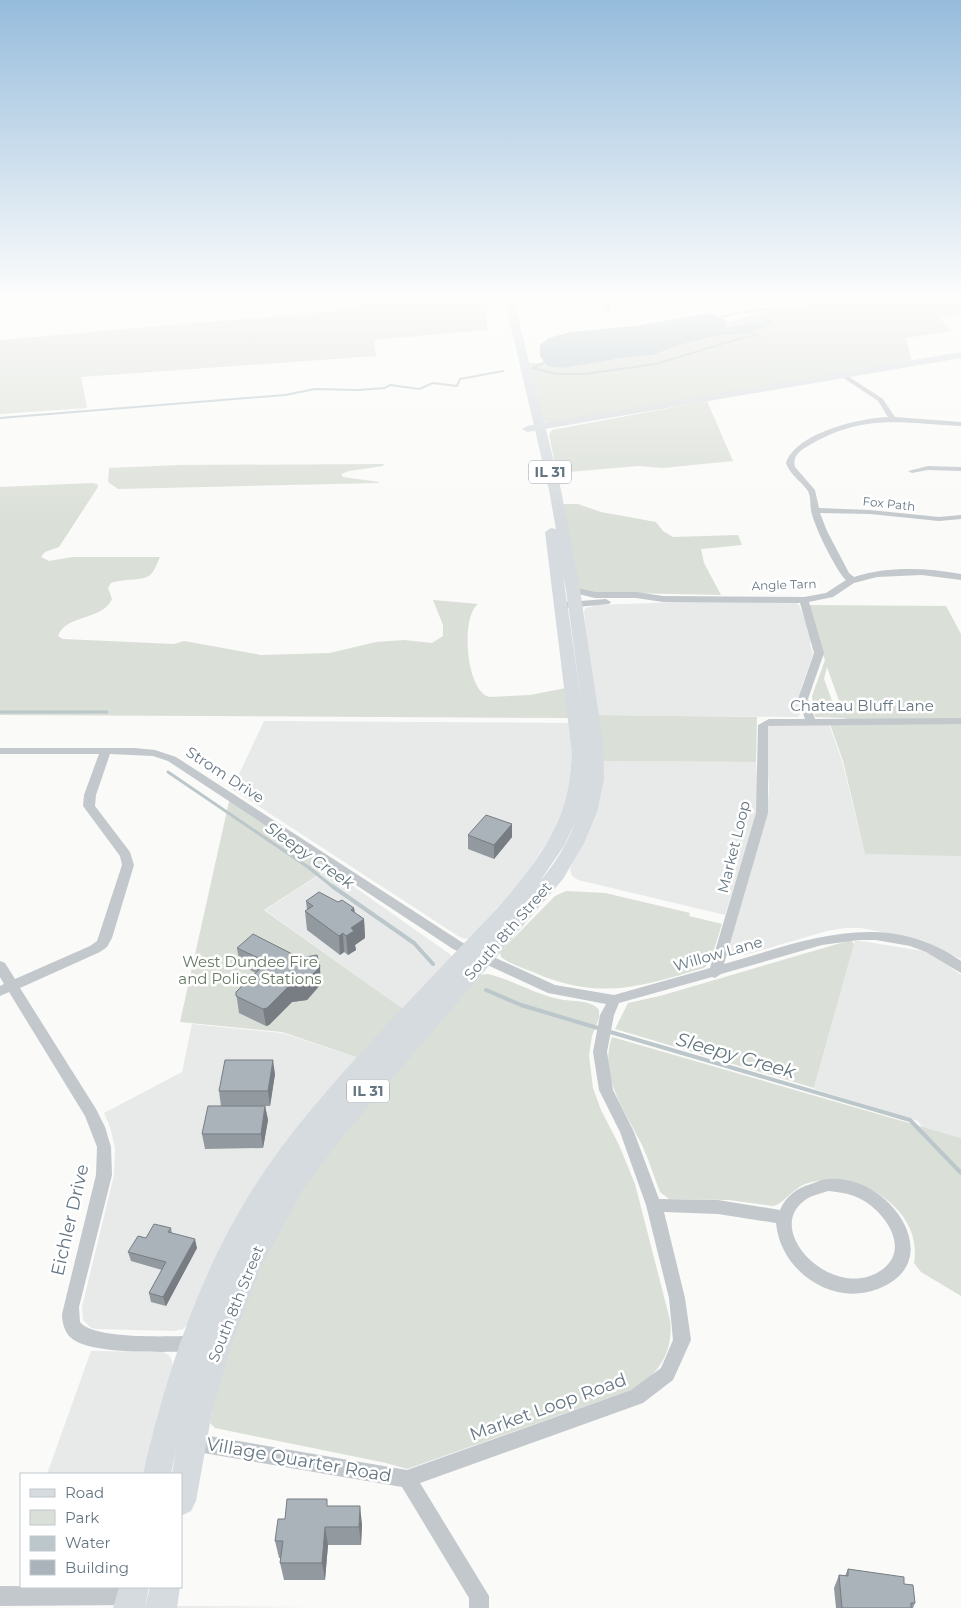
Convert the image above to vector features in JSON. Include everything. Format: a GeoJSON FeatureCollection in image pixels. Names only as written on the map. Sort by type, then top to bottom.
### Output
{"type":"FeatureCollection","features":[{"type":"Feature","properties":{"kind":"main road","name":"South 8th Street"},"geometry":{"type":"LineString","coordinates":[[157,1473],[176,1395],[192,1344],[221,1268],[274,1176],[330,1105],[556,875],[580,835],[592,804],[597,767],[595,743],[569,600],[555,490],[523,412],[515,372]]}},
{"type":"Feature","properties":{"kind":"main road","name":"South 8th Street"},"geometry":{"type":"LineString","coordinates":[[521,372],[532,432]]}},
{"type":"Feature","properties":{"kind":"main road"},"geometry":{"type":"LineString","coordinates":[[534,455],[541,483]]}},
{"type":"Feature","properties":{"kind":"main road","name":"South 8th Street"},"geometry":{"type":"LineString","coordinates":[[548,519],[569,600]]}},
{"type":"Feature","properties":{"kind":"main road","name":"South 8th Street"},"geometry":{"type":"LineString","coordinates":[[182,1495],[192,1442],[210,1369],[231,1308],[250,1263],[294,1184],[331,1134],[477,954]]}},
{"type":"Feature","properties":{"kind":"main road"},"geometry":{"type":"LineString","coordinates":[[161,1608],[165,1588]]}},
{"type":"Feature","properties":{"kind":"street"},"geometry":{"type":"LineString","coordinates":[[532,432],[867,372]]}},
{"type":"Feature","properties":{"kind":"street"},"geometry":{"type":"LineString","coordinates":[[844,376],[873,392],[881,400],[893,419]]}},
{"type":"Feature","properties":{"kind":"street"},"geometry":{"type":"LineString","coordinates":[[832,378],[884,406]]}},
{"type":"Feature","properties":{"kind":"street"},"geometry":{"type":"LineString","coordinates":[[852,580],[845,574],[815,510],[811,491],[790,466],[793,452],[808,441],[868,420],[893,419],[961,424]]}},
{"type":"Feature","properties":{"kind":"street"},"geometry":{"type":"LineString","coordinates":[[912,471],[918,468],[961,469]]}},
{"type":"Feature","properties":{"kind":"street","name":"Fox Path"},"geometry":{"type":"LineString","coordinates":[[815,510],[870,512],[939,519],[961,517]]}},
{"type":"Feature","properties":{"kind":"street","name":"Angle Tarn"},"geometry":{"type":"LineString","coordinates":[[569,600],[804,600],[826,596],[837,591],[852,580],[870,576],[899,573],[961,577]]}},
{"type":"Feature","properties":{"kind":"street","name":"Angle Tarn"},"geometry":{"type":"LineString","coordinates":[[569,600],[595,595],[663,599]]}},
{"type":"Feature","properties":{"kind":"street"},"geometry":{"type":"LineString","coordinates":[[804,600],[818,653],[803,699],[811,722]]}},
{"type":"Feature","properties":{"kind":"street","name":"Chateau Bluff Lane"},"geometry":{"type":"LineString","coordinates":[[763,725],[769,722],[961,721]]}},
{"type":"Feature","properties":{"kind":"street","name":"Market Loop"},"geometry":{"type":"LineString","coordinates":[[715,973],[762,813],[763,725]]}},
{"type":"Feature","properties":{"kind":"street","name":"Strom Drive"},"geometry":{"type":"LineString","coordinates":[[0,751],[146,752],[162,755],[177,761],[386,899],[477,954]]}},
{"type":"Feature","properties":{"kind":"street"},"geometry":{"type":"LineString","coordinates":[[6,988],[95,949],[106,938],[128,865],[126,855],[89,806],[90,794],[106,751]]}},
{"type":"Feature","properties":{"kind":"street","name":"Willow Lane"},"geometry":{"type":"LineString","coordinates":[[477,954],[553,990],[614,1000],[848,936],[875,936],[907,942],[934,950],[961,968]]}},
{"type":"Feature","properties":{"kind":"street","name":"Eichler Drive"},"geometry":{"type":"LineString","coordinates":[[0,966],[6,988],[91,1113],[104,1147],[103,1184],[71,1307],[70,1318],[72,1326],[78,1334],[94,1340],[192,1344]]}},
{"type":"Feature","properties":{"kind":"street","name":"Market Loop Road"},"geometry":{"type":"LineString","coordinates":[[407,1479],[637,1397],[667,1374],[682,1340],[677,1298],[654,1205],[627,1132],[606,1090],[600,1052],[607,1015],[614,1000]]}},
{"type":"Feature","properties":{"kind":"street"},"geometry":{"type":"LineString","coordinates":[[828,1185],[845,1186],[862,1192],[890,1212],[899,1226],[903,1241],[902,1256],[897,1269],[886,1279],[871,1285],[854,1287],[836,1284],[821,1278],[797,1260],[788,1246],[784,1231],[784,1217],[790,1204],[799,1194],[812,1188],[828,1185]]}},
{"type":"Feature","properties":{"kind":"street"},"geometry":{"type":"LineString","coordinates":[[654,1205],[718,1207],[784,1217]]}},
{"type":"Feature","properties":{"kind":"street","name":"Village Quarter Road"},"geometry":{"type":"LineString","coordinates":[[192,1442],[407,1479],[479,1596],[480,1608]]}},
{"type":"Feature","properties":{"kind":"street"},"geometry":{"type":"LineString","coordinates":[[0,1596],[132,1597]]}},
{"type":"Feature","properties":{"kind":"shaded area"},"geometry":{"type":"Polygon","coordinates":[[[678,602],[795,602],[799,605],[812,638],[810,644],[813,654],[801,689],[800,714],[798,717],[596,715],[584,611],[586,608],[597,605],[678,602]]]}},
{"type":"Feature","properties":{"kind":"shaded area"},"geometry":{"type":"Polygon","coordinates":[[[264,721],[570,723],[574,759],[572,785],[559,823],[524,878],[470,938],[465,939],[232,789],[264,721]]]}},
{"type":"Feature","properties":{"kind":"shaded area"},"geometry":{"type":"Polygon","coordinates":[[[829,724],[842,761],[865,854],[961,855],[961,959],[922,940],[861,928],[827,931],[745,955],[736,954],[730,950],[729,942],[767,816],[769,789],[767,759],[768,727],[829,724]]]}},
{"type":"Feature","properties":{"kind":"shaded area"},"geometry":{"type":"Polygon","coordinates":[[[603,761],[756,762],[758,796],[756,814],[725,915],[578,880],[572,876],[570,870],[603,761]]]}},
{"type":"Feature","properties":{"kind":"shaded area"},"geometry":{"type":"Polygon","coordinates":[[[329,869],[451,955],[452,957],[406,1011],[265,910],[329,869]]]}},
{"type":"Feature","properties":{"kind":"shaded area"},"geometry":{"type":"Polygon","coordinates":[[[855,940],[923,951],[937,957],[961,975],[961,1138],[922,1127],[918,1121],[814,1089],[855,940]]]}},
{"type":"Feature","properties":{"kind":"shaded area"},"geometry":{"type":"Polygon","coordinates":[[[192,1024],[282,1033],[362,1059],[183,1329],[174,1331],[91,1328],[83,1320],[82,1307],[114,1175],[115,1148],[110,1127],[104,1113],[182,1072],[192,1024]]]}},
{"type":"Feature","properties":{"kind":"shaded area"},"geometry":{"type":"Polygon","coordinates":[[[91,1351],[163,1352],[169,1355],[173,1368],[146,1473],[47,1473],[91,1351]]]}},
{"type":"Feature","properties":{"kind":"shaded area"},"geometry":{"type":"Polygon","coordinates":[[[172,1606],[308,1607],[171,1608],[172,1606]]]}},
{"type":"Feature","properties":{"kind":"green space"},"geometry":{"type":"Polygon","coordinates":[[[0,372],[151,372],[81,377],[87,408],[0,414],[0,372]]]}},
{"type":"Feature","properties":{"kind":"green space"},"geometry":{"type":"Polygon","coordinates":[[[530,372],[852,372],[548,423],[544,422],[530,372]]]}},
{"type":"Feature","properties":{"kind":"green space"},"geometry":{"type":"Polygon","coordinates":[[[707,401],[733,461],[663,468],[638,466],[557,473],[549,435],[552,430],[707,401]]]}},
{"type":"Feature","properties":{"kind":"green space"},"geometry":{"type":"Polygon","coordinates":[[[384,464],[383,466],[341,474],[343,477],[378,483],[118,489],[108,482],[109,468],[178,465],[384,464]]]}},
{"type":"Feature","properties":{"kind":"green space"},"geometry":{"type":"Polygon","coordinates":[[[97,484],[98,487],[59,547],[45,552],[41,557],[49,561],[73,557],[160,557],[149,576],[111,583],[108,588],[112,599],[107,606],[93,615],[68,624],[58,636],[63,639],[174,644],[184,641],[261,655],[330,653],[376,642],[404,640],[432,643],[443,636],[443,625],[433,600],[478,604],[472,612],[469,623],[468,654],[475,683],[482,692],[490,697],[530,695],[566,688],[570,718],[0,715],[0,487],[97,484]]]}},
{"type":"Feature","properties":{"kind":"green space"},"geometry":{"type":"Polygon","coordinates":[[[562,504],[578,504],[601,512],[656,522],[663,531],[673,537],[738,535],[742,545],[701,549],[704,563],[721,595],[584,592],[576,586],[562,504]]]}},
{"type":"Feature","properties":{"kind":"green space"},"geometry":{"type":"Polygon","coordinates":[[[805,605],[946,606],[961,634],[961,722],[847,721],[845,718],[815,717],[812,696],[825,660],[805,605]],[[827,667],[824,679],[835,709],[842,709],[827,667]]]}},
{"type":"Feature","properties":{"kind":"green space"},"geometry":{"type":"Polygon","coordinates":[[[597,715],[757,717],[756,762],[603,761],[597,715]]]}},
{"type":"Feature","properties":{"kind":"green space"},"geometry":{"type":"Polygon","coordinates":[[[830,724],[961,724],[961,856],[865,854],[843,761],[830,724]]]}},
{"type":"Feature","properties":{"kind":"green space","name":"West Dundee Fire and Police Stations"},"geometry":{"type":"Polygon","coordinates":[[[230,797],[334,865],[264,910],[406,1011],[362,1059],[282,1032],[180,1022],[230,797]]]}},
{"type":"Feature","properties":{"kind":"green space"},"geometry":{"type":"Polygon","coordinates":[[[566,891],[605,893],[690,913],[689,916],[722,924],[710,962],[704,968],[659,981],[619,988],[599,988],[557,981],[517,966],[501,957],[500,952],[555,896],[566,891]]]}},
{"type":"Feature","properties":{"kind":"green space"},"geometry":{"type":"Polygon","coordinates":[[[851,940],[854,944],[814,1088],[615,1029],[628,1003],[660,996],[851,940]]]}},
{"type":"Feature","properties":{"kind":"green space"},"geometry":{"type":"Polygon","coordinates":[[[488,974],[550,997],[591,1004],[599,1010],[599,1018],[592,1036],[589,1055],[593,1088],[635,1184],[670,1320],[671,1332],[667,1353],[662,1362],[649,1378],[631,1390],[407,1469],[215,1428],[210,1423],[219,1372],[233,1329],[277,1231],[319,1163],[480,975],[488,974]]]}},
{"type":"Feature","properties":{"kind":"green space"},"geometry":{"type":"Polygon","coordinates":[[[612,1037],[961,1138],[961,1296],[921,1272],[914,1263],[914,1243],[908,1225],[897,1209],[865,1187],[846,1182],[826,1180],[808,1183],[797,1188],[777,1205],[773,1206],[729,1200],[669,1199],[660,1192],[642,1145],[622,1107],[611,1080],[609,1051],[612,1037]]]}},
{"type":"Feature","properties":{"kind":"building"},"geometry":{"type":"Polygon","coordinates":[[[486,815],[512,824],[494,845],[468,835],[486,815]]]}},
{"type":"Feature","properties":{"kind":"building"},"geometry":{"type":"Polygon","coordinates":[[[319,892],[338,902],[342,900],[354,908],[351,910],[364,919],[351,928],[354,931],[346,936],[343,933],[339,936],[305,911],[313,906],[306,901],[319,892]]]}},
{"type":"Feature","properties":{"kind":"building"},"geometry":{"type":"Polygon","coordinates":[[[253,934],[300,958],[317,955],[320,967],[305,982],[290,985],[267,1008],[263,1009],[236,996],[236,992],[267,962],[237,948],[253,934]]]}},
{"type":"Feature","properties":{"kind":"building"},"geometry":{"type":"Polygon","coordinates":[[[225,1060],[273,1060],[268,1091],[219,1091],[225,1060]]]}},
{"type":"Feature","properties":{"kind":"building"},"geometry":{"type":"Polygon","coordinates":[[[208,1106],[265,1106],[261,1134],[202,1134],[208,1106]]]}},
{"type":"Feature","properties":{"kind":"building"},"geometry":{"type":"Polygon","coordinates":[[[154,1224],[171,1228],[168,1232],[195,1239],[163,1297],[149,1293],[166,1262],[128,1252],[138,1236],[146,1238],[154,1224]]]}},
{"type":"Feature","properties":{"kind":"building"},"geometry":{"type":"Polygon","coordinates":[[[287,1499],[327,1499],[327,1506],[360,1506],[359,1527],[325,1527],[322,1563],[280,1563],[283,1541],[275,1541],[278,1519],[285,1519],[287,1499]]]}},
{"type":"Feature","properties":{"kind":"building"},"geometry":{"type":"Polygon","coordinates":[[[848,1569],[904,1577],[904,1584],[913,1585],[915,1603],[911,1603],[911,1608],[842,1608],[839,1575],[848,1576],[848,1569]]]}},
{"type":"Feature","properties":{"kind":"waterway"},"geometry":{"type":"LineString","coordinates":[[0,418],[285,395],[315,389],[358,390],[385,388],[390,385],[419,389],[433,383],[457,386],[460,379],[497,372]]}},
{"type":"Feature","properties":{"kind":"waterway"},"geometry":{"type":"LineString","coordinates":[[548,372],[556,374],[599,372]]}},
{"type":"Feature","properties":{"kind":"waterway","name":"Sleepy Creek"},"geometry":{"type":"LineString","coordinates":[[0,712],[107,712]]}},
{"type":"Feature","properties":{"kind":"waterway","name":"Sleepy Creek"},"geometry":{"type":"LineString","coordinates":[[168,772],[308,867],[333,887]]}},
{"type":"Feature","properties":{"kind":"waterway","name":"Sleepy Creek"},"geometry":{"type":"LineString","coordinates":[[332,886],[414,943],[433,964]]}},
{"type":"Feature","properties":{"kind":"waterway","name":"Sleepy Creek"},"geometry":{"type":"LineString","coordinates":[[486,990],[521,1005],[601,1029]]}},
{"type":"Feature","properties":{"kind":"waterway","name":"Sleepy Creek"},"geometry":{"type":"LineString","coordinates":[[607,1031],[910,1120],[961,1173]]}}]}
